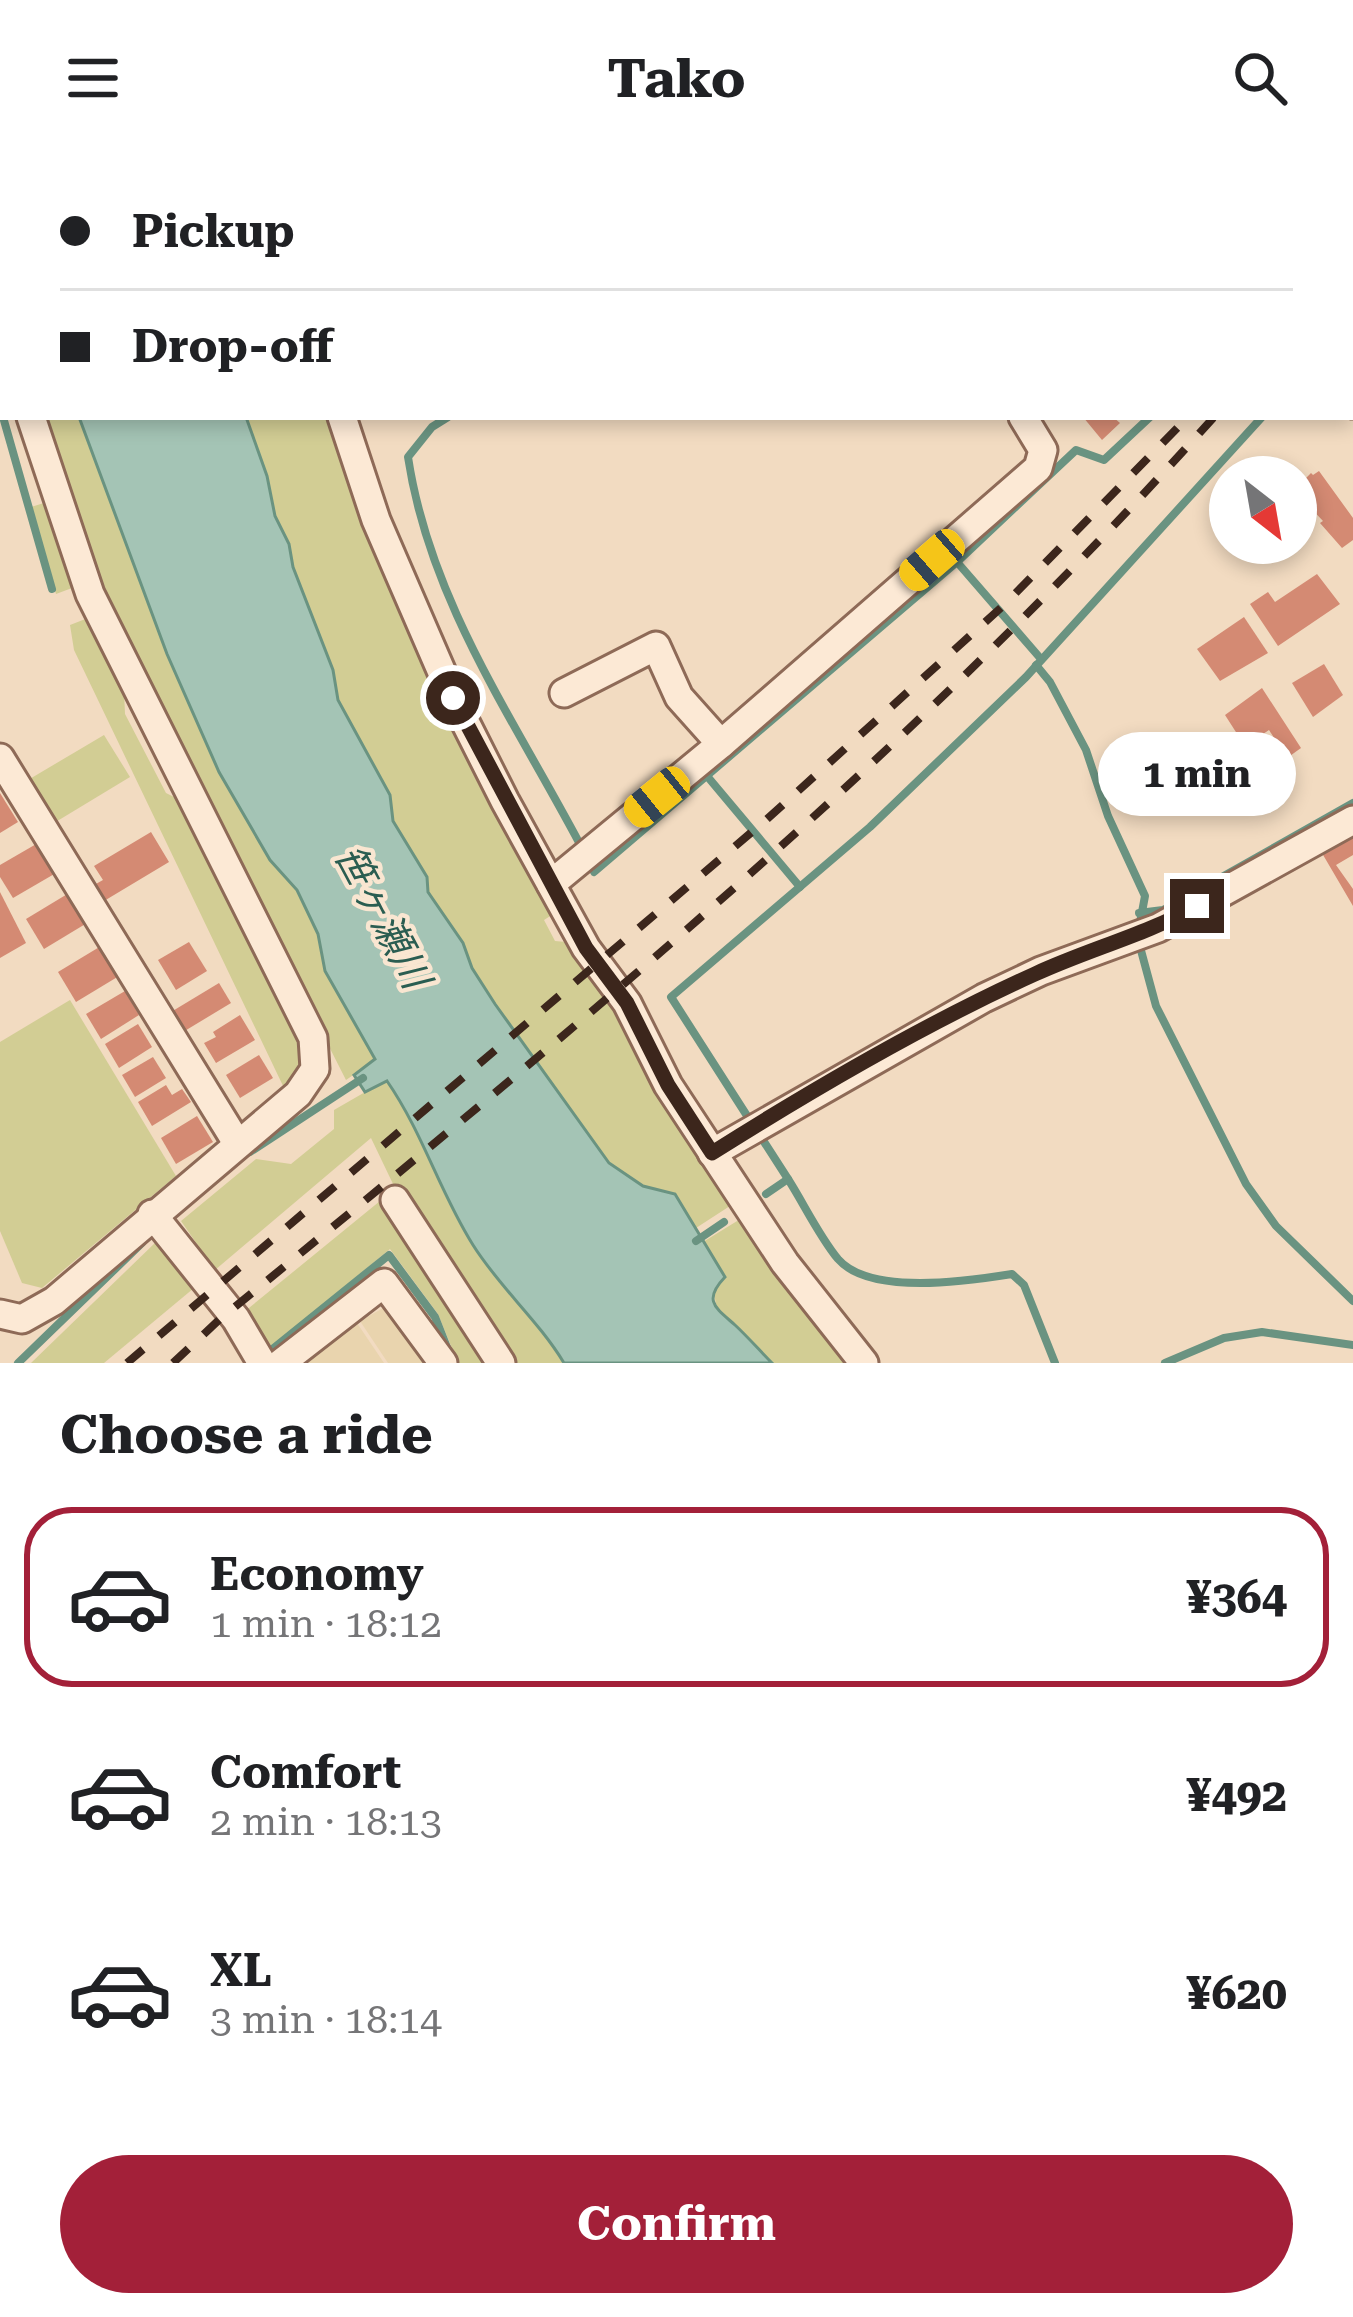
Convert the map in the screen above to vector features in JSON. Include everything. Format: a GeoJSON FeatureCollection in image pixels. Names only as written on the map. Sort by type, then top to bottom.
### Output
{"type":"FeatureCollection","features":[{"type":"Feature","properties":{"kind":"street"},"geometry":{"type":"LineString","coordinates":[[0,1314],[22,1319],[158,1222],[237,1143],[298,1094],[315,1069],[313,1039],[90,594],[32,420]]}},
{"type":"Feature","properties":{"kind":"street"},"geometry":{"type":"LineString","coordinates":[[344,420],[376,520],[453,698],[586,948],[627,1003],[668,1085],[785,1263],[864,1363]]}},
{"type":"Feature","properties":{"kind":"street"},"geometry":{"type":"LineString","coordinates":[[551,884],[721,744],[1037,468],[1043,450],[1025,420]]}},
{"type":"Feature","properties":{"kind":"street"},"geometry":{"type":"LineString","coordinates":[[564,693],[656,646],[679,697],[721,744]]}},
{"type":"Feature","properties":{"kind":"street"},"geometry":{"type":"LineString","coordinates":[[0,758],[237,1143]]}},
{"type":"Feature","properties":{"kind":"street"},"geometry":{"type":"LineString","coordinates":[[712,1153],[984,998],[1141,934],[1353,820]]}},
{"type":"Feature","properties":{"kind":"street"},"geometry":{"type":"LineString","coordinates":[[395,1200],[502,1363]]}},
{"type":"Feature","properties":{"kind":"street"},"geometry":{"type":"LineString","coordinates":[[158,1222],[265,1360],[384,1283],[443,1363]]}},
{"type":"Feature","properties":{"kind":"shaded area"},"geometry":{"type":"Polygon","coordinates":[[[44,420],[80,420],[167,654],[270,860],[297,890],[318,935],[325,971],[375,1060],[346,1080],[98,591],[44,420]]]}},
{"type":"Feature","properties":{"kind":"shaded area"},"geometry":{"type":"Polygon","coordinates":[[[247,420],[326,420],[454,735],[518,856],[555,913],[544,920],[555,941],[566,942],[611,1004],[733,1204],[696,1228],[675,1194],[643,1187],[609,1164],[495,1004],[472,968],[463,943],[427,891],[427,876],[393,821],[390,794],[338,700],[333,670],[275,516],[247,420]]]}},
{"type":"Feature","properties":{"kind":"shaded area"},"geometry":{"type":"Polygon","coordinates":[[[44,503],[52,508],[75,578],[72,588],[56,594],[31,507],[44,503]]]}},
{"type":"Feature","properties":{"kind":"shaded area"},"geometry":{"type":"Polygon","coordinates":[[[88,618],[124,691],[125,714],[166,793],[178,799],[299,1035],[302,1063],[285,1090],[74,650],[70,625],[88,618]]]}},
{"type":"Feature","properties":{"kind":"shaded area"},"geometry":{"type":"Polygon","coordinates":[[[104,735],[130,777],[54,823],[28,780],[104,735]]]}},
{"type":"Feature","properties":{"kind":"shaded area"},"geometry":{"type":"Polygon","coordinates":[[[70,1000],[176,1176],[42,1288],[22,1283],[0,1231],[0,1042],[70,1000]]]}},
{"type":"Feature","properties":{"kind":"shaded area"},"geometry":{"type":"Polygon","coordinates":[[[386,1080],[473,1245],[564,1363],[509,1363],[394,1186],[371,1138],[215,1270],[181,1221],[256,1159],[291,1164],[334,1129],[334,1110],[386,1080]]]}},
{"type":"Feature","properties":{"kind":"shaded area"},"geometry":{"type":"Polygon","coordinates":[[[380,1201],[395,1210],[495,1363],[458,1363],[438,1314],[390,1249],[270,1348],[244,1312],[380,1201]]]}},
{"type":"Feature","properties":{"kind":"shaded area"},"geometry":{"type":"Polygon","coordinates":[[[742,1218],[854,1363],[772,1363],[718,1313],[703,1242],[742,1218]]]}},
{"type":"Feature","properties":{"kind":"shaded area"},"geometry":{"type":"Polygon","coordinates":[[[157,1241],[194,1288],[104,1363],[31,1363],[157,1241]]]}},
{"type":"Feature","properties":{"kind":"shaded area"},"geometry":{"type":"Polygon","coordinates":[[[387,1306],[428,1363],[388,1363],[360,1321],[387,1306]]]}},
{"type":"Feature","properties":{"kind":"shaded area"},"geometry":{"type":"Polygon","coordinates":[[[357,1323],[384,1363],[304,1363],[357,1323]]]}},
{"type":"Feature","properties":{"kind":"water","name":"笹ヶ瀬川"},"geometry":{"type":"Polygon","coordinates":[[[80,420],[247,420],[275,516],[333,670],[338,700],[390,795],[393,821],[427,877],[428,892],[463,943],[472,968],[495,1004],[609,1163],[643,1186],[675,1194],[725,1277],[714,1292],[714,1304],[772,1363],[564,1363],[461,1225],[387,1081],[365,1092],[354,1075],[375,1059],[325,971],[318,934],[297,890],[270,860],[219,772],[167,654],[80,420]]]}},
{"type":"Feature","properties":{"kind":"building"},"geometry":{"type":"Polygon","coordinates":[[[1085,420],[1120,423],[1102,440],[1085,420]]]}},
{"type":"Feature","properties":{"kind":"building"},"geometry":{"type":"Polygon","coordinates":[[[1317,472],[1353,518],[1353,540],[1342,548],[1317,515],[1317,472]]]}},
{"type":"Feature","properties":{"kind":"building"},"geometry":{"type":"Polygon","coordinates":[[[1317,574],[1340,604],[1278,646],[1250,604],[1268,592],[1275,602],[1317,574]]]}},
{"type":"Feature","properties":{"kind":"building"},"geometry":{"type":"Polygon","coordinates":[[[1244,617],[1268,653],[1220,681],[1197,649],[1244,617]]]}},
{"type":"Feature","properties":{"kind":"building"},"geometry":{"type":"Polygon","coordinates":[[[1324,664],[1343,695],[1313,717],[1292,683],[1324,664]]]}},
{"type":"Feature","properties":{"kind":"building"},"geometry":{"type":"Polygon","coordinates":[[[1262,688],[1301,748],[1287,758],[1269,730],[1243,743],[1225,715],[1262,688]]]}},
{"type":"Feature","properties":{"kind":"building"},"geometry":{"type":"Polygon","coordinates":[[[0,793],[18,822],[0,833],[0,793]]]}},
{"type":"Feature","properties":{"kind":"building"},"geometry":{"type":"Polygon","coordinates":[[[1353,831],[1353,855],[1336,865],[1353,889],[1353,906],[1319,848],[1353,831]]]}},
{"type":"Feature","properties":{"kind":"building"},"geometry":{"type":"Polygon","coordinates":[[[151,832],[169,862],[104,901],[94,885],[103,880],[94,866],[151,832]]]}},
{"type":"Feature","properties":{"kind":"building"},"geometry":{"type":"Polygon","coordinates":[[[38,843],[56,873],[13,898],[0,877],[0,865],[38,843]]]}},
{"type":"Feature","properties":{"kind":"building"},"geometry":{"type":"Polygon","coordinates":[[[0,892],[26,943],[0,958],[0,892]]]}},
{"type":"Feature","properties":{"kind":"building"},"geometry":{"type":"Polygon","coordinates":[[[69,893],[87,923],[44,949],[26,919],[69,893]]]}},
{"type":"Feature","properties":{"kind":"building"},"geometry":{"type":"Polygon","coordinates":[[[189,942],[207,971],[176,990],[158,960],[189,942]]]}},
{"type":"Feature","properties":{"kind":"building"},"geometry":{"type":"Polygon","coordinates":[[[101,946],[119,976],[76,1002],[58,972],[101,946]]]}},
{"type":"Feature","properties":{"kind":"building"},"geometry":{"type":"Polygon","coordinates":[[[219,983],[231,1003],[183,1032],[171,1012],[219,983]]]}},
{"type":"Feature","properties":{"kind":"building"},"geometry":{"type":"Polygon","coordinates":[[[125,991],[139,1015],[101,1039],[86,1014],[125,991]]]}},
{"type":"Feature","properties":{"kind":"building"},"geometry":{"type":"Polygon","coordinates":[[[240,1015],[255,1040],[216,1063],[204,1043],[240,1015]]]}},
{"type":"Feature","properties":{"kind":"building"},"geometry":{"type":"Polygon","coordinates":[[[138,1024],[152,1047],[119,1068],[105,1044],[138,1024]]]}},
{"type":"Feature","properties":{"kind":"building"},"geometry":{"type":"Polygon","coordinates":[[[259,1055],[273,1078],[240,1098],[226,1075],[259,1055]]]}},
{"type":"Feature","properties":{"kind":"building"},"geometry":{"type":"Polygon","coordinates":[[[153,1057],[166,1078],[135,1097],[122,1075],[153,1057]]]}},
{"type":"Feature","properties":{"kind":"building"},"geometry":{"type":"Polygon","coordinates":[[[166,1085],[172,1095],[182,1089],[191,1102],[152,1126],[138,1102],[166,1085]]]}},
{"type":"Feature","properties":{"kind":"building"},"geometry":{"type":"Polygon","coordinates":[[[197,1116],[213,1142],[176,1164],[161,1138],[197,1116]]]}},
{"type":"Feature","properties":{"kind":"waterway"},"geometry":{"type":"LineString","coordinates":[[4,420],[52,589]]}},
{"type":"Feature","properties":{"kind":"waterway"},"geometry":{"type":"LineString","coordinates":[[443,420],[408,457],[435,562],[479,660],[583,850]]}},
{"type":"Feature","properties":{"kind":"waterway"},"geometry":{"type":"LineString","coordinates":[[590,863],[594,872],[957,562],[1076,450],[1104,460],[1147,420]]}},
{"type":"Feature","properties":{"kind":"waterway"},"geometry":{"type":"LineString","coordinates":[[751,1122],[671,997],[870,827],[1026,677],[1259,420]]}},
{"type":"Feature","properties":{"kind":"waterway"},"geometry":{"type":"LineString","coordinates":[[957,562],[1041,659]]}},
{"type":"Feature","properties":{"kind":"waterway"},"geometry":{"type":"LineString","coordinates":[[1036,665],[1086,750],[1108,816],[1145,896],[1139,928]]}},
{"type":"Feature","properties":{"kind":"waterway"},"geometry":{"type":"LineString","coordinates":[[707,776],[800,887]]}},
{"type":"Feature","properties":{"kind":"waterway"},"geometry":{"type":"LineString","coordinates":[[1222,877],[1353,803]]}},
{"type":"Feature","properties":{"kind":"waterway"},"geometry":{"type":"LineString","coordinates":[[1139,913],[1163,910],[1178,902]]}},
{"type":"Feature","properties":{"kind":"waterway"},"geometry":{"type":"LineString","coordinates":[[1139,943],[1156,1006],[1246,1184],[1276,1226],[1353,1301]]}},
{"type":"Feature","properties":{"kind":"waterway"},"geometry":{"type":"LineString","coordinates":[[250,1152],[363,1078]]}},
{"type":"Feature","properties":{"kind":"waterway"},"geometry":{"type":"LineString","coordinates":[[759,1134],[788,1179]]}},
{"type":"Feature","properties":{"kind":"waterway"},"geometry":{"type":"LineString","coordinates":[[766,1194],[788,1179],[838,1259],[872,1278],[920,1283],[1012,1274],[1024,1285],[1055,1363]]}},
{"type":"Feature","properties":{"kind":"waterway"},"geometry":{"type":"LineString","coordinates":[[696,1241],[724,1222]]}},
{"type":"Feature","properties":{"kind":"waterway"},"geometry":{"type":"LineString","coordinates":[[18,1363],[142,1243]]}},
{"type":"Feature","properties":{"kind":"waterway"},"geometry":{"type":"LineString","coordinates":[[265,1355],[389,1255],[435,1317],[448,1350]]}},
{"type":"Feature","properties":{"kind":"waterway"},"geometry":{"type":"LineString","coordinates":[[1165,1363],[1224,1338],[1262,1332],[1353,1345]]}},
{"type":"Feature","properties":{"kind":"railway"},"geometry":{"type":"LineString","coordinates":[[127,1363],[766,820],[1004,605],[1185,420]]}},
{"type":"Feature","properties":{"kind":"railway"},"geometry":{"type":"LineString","coordinates":[[173,1363],[608,997],[860,775],[1100,540],[1211,420]]}},
{"type":"Feature","properties":{"kind":"route"},"geometry":{"type":"LineString","coordinates":[[453,698],[586,948],[627,1003],[668,1085],[712,1153],[984,998],[1041,971],[1158,928],[1197,906]]}}]}
